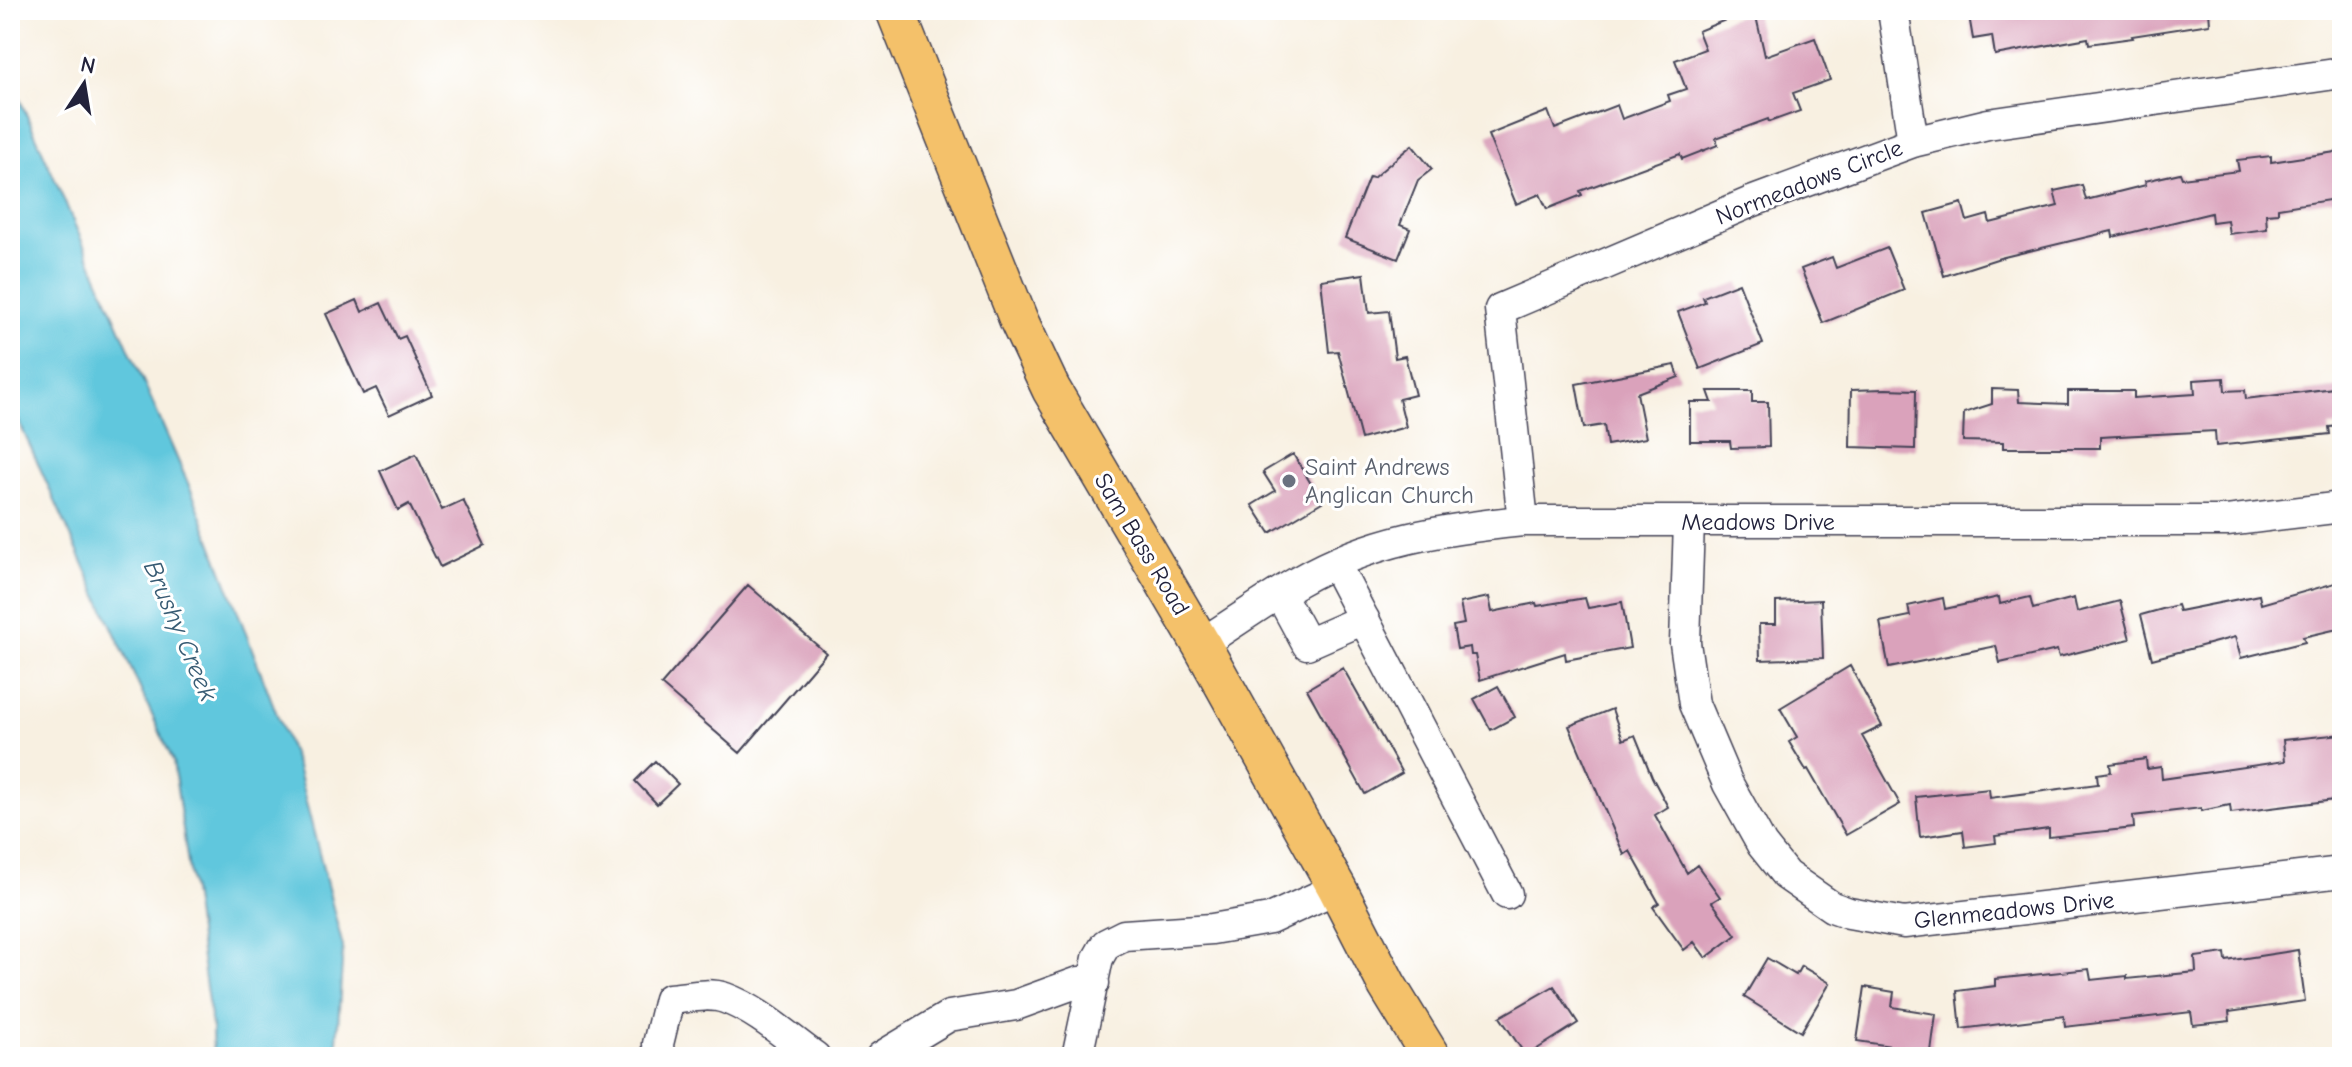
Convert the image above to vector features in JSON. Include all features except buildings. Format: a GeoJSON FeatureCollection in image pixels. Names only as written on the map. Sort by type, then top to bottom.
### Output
{"type":"FeatureCollection","features":[{"type":"Feature","properties":{"kind":"main road","name":"Sam Bass Road"},"geometry":{"type":"LineString","coordinates":[[895,10],[1019,321],[1051,389],[1201,644],[1337,888],[1387,985],[1431,1057]]}},
{"type":"Feature","properties":{"kind":"street"},"geometry":{"type":"LineString","coordinates":[[1893,10],[1913,142]]}},
{"type":"Feature","properties":{"kind":"street","name":"Normeadows Circle"},"geometry":{"type":"LineString","coordinates":[[1523,521],[1500,309],[1751,202],[1913,142],[1988,124],[2342,73]]}},
{"type":"Feature","properties":{"kind":"street","name":"Meadows Drive"},"geometry":{"type":"LineString","coordinates":[[1201,644],[1280,594],[1335,564],[1395,542],[1446,529],[1523,521],[2227,521],[2342,507]]}},
{"type":"Feature","properties":{"kind":"street","name":"Glenmeadows Drive"},"geometry":{"type":"LineString","coordinates":[[1689,522],[1685,643],[1700,723],[1728,784],[1762,845],[1786,875],[1832,907],[1904,923],[2342,872]]}},
{"type":"Feature","properties":{"kind":"street"},"geometry":{"type":"LineString","coordinates":[[1335,564],[1507,894]]}},
{"type":"Feature","properties":{"kind":"street"},"geometry":{"type":"LineString","coordinates":[[1280,594],[1307,644],[1364,619]]}},
{"type":"Feature","properties":{"kind":"street"},"geometry":{"type":"LineString","coordinates":[[1077,1057],[1098,958],[1106,944],[1124,935],[1212,929],[1270,919],[1337,888]]}},
{"type":"Feature","properties":{"kind":"street"},"geometry":{"type":"LineString","coordinates":[[881,1057],[949,1016],[1016,1005],[1079,982],[1094,983]]}},
{"type":"Feature","properties":{"kind":"street"},"geometry":{"type":"LineString","coordinates":[[659,1057],[658,1044],[669,999],[709,996],[725,998],[764,1020],[815,1057]]}},
{"type":"Feature","properties":{"kind":"path"},"geometry":{"type":"LineString","coordinates":[[479,1050],[481,1057]]}},
{"type":"Feature","properties":{"kind":"water","name":"Brushy Creek"},"geometry":{"type":"Polygon","coordinates":[[[10,77],[194,497],[297,767],[343,947],[336,1057],[213,1057],[212,1028],[173,761],[10,402],[10,77]]]}},
{"type":"Feature","properties":{"kind":"place","name":"Saint Andrews Anglican Church"},"geometry":{"type":"Point","coordinates":[1289,481]}}]}
